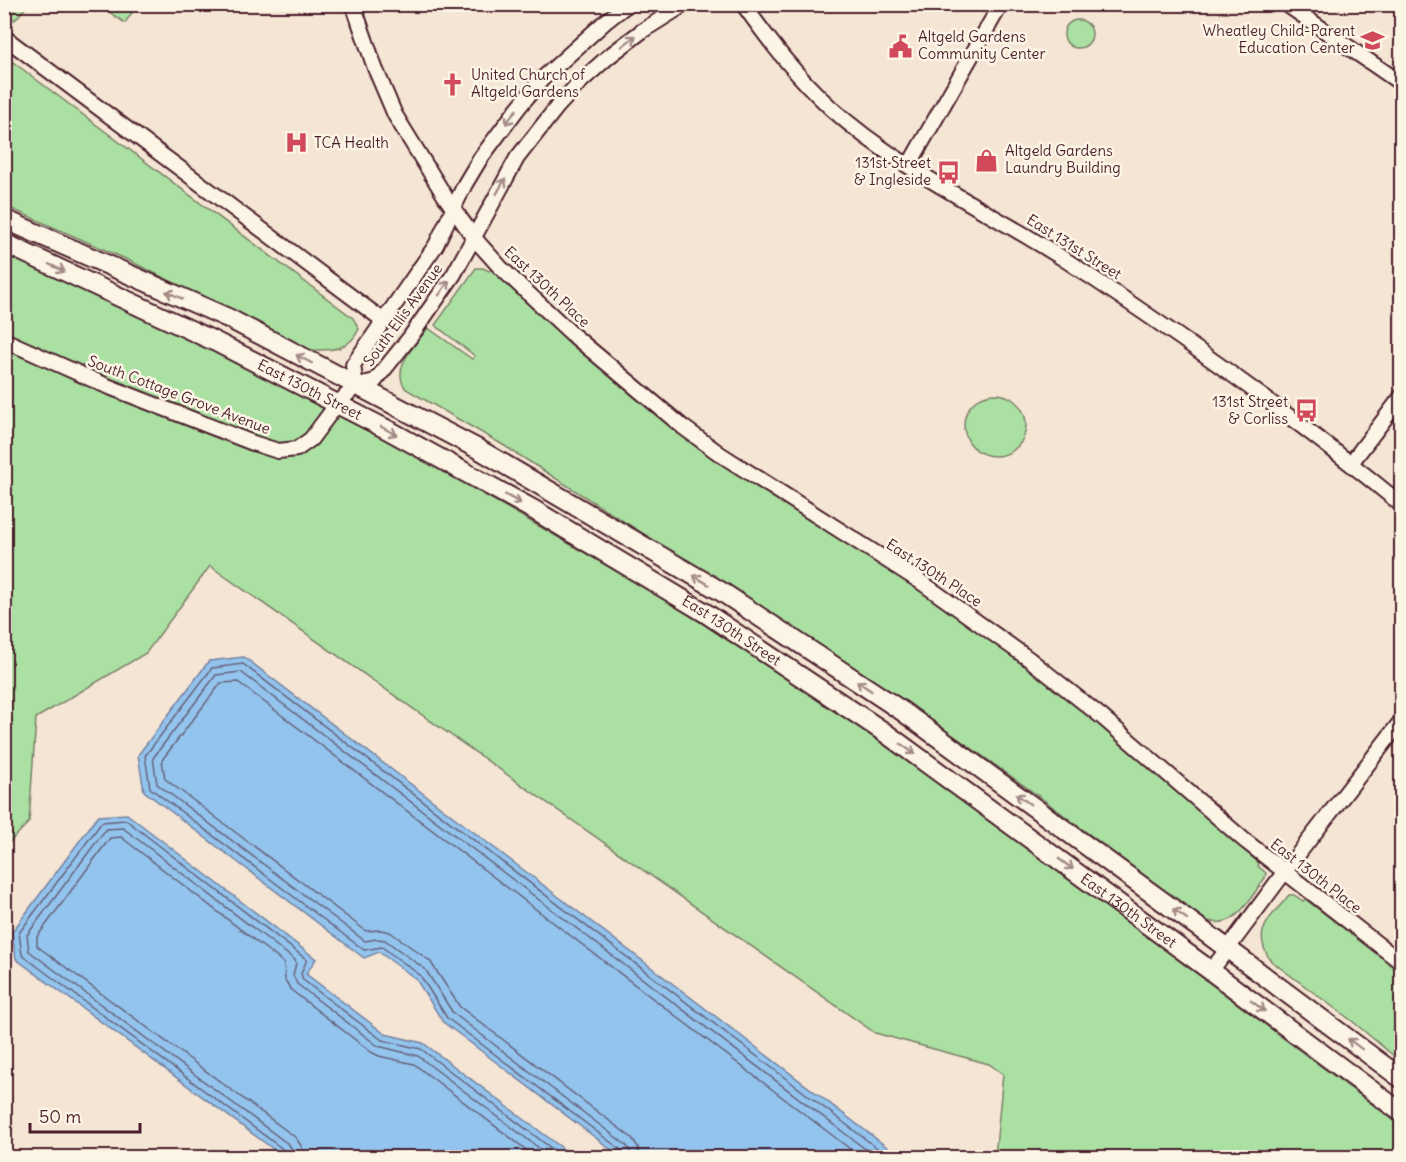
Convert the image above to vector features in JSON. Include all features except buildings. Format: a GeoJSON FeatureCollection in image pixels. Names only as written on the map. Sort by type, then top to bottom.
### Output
{"type":"FeatureCollection","features":[{"type":"Feature","properties":{"kind":"main road","name":"East 130th Street"},"geometry":{"type":"LineString","coordinates":[[4,219],[228,318],[490,455],[722,592],[902,711],[1228,949],[1401,1079]]}},
{"type":"Feature","properties":{"kind":"main road","name":"East 130th Street"},"geometry":{"type":"LineString","coordinates":[[4,243],[216,342],[390,431],[534,510],[704,612],[884,732],[1212,971],[1401,1113]]}},
{"type":"Feature","properties":{"kind":"street","name":"East 130th Place"},"geometry":{"type":"LineString","coordinates":[[353,4],[364,39],[395,115],[422,162],[474,238],[500,267],[573,335],[683,427],[720,454],[927,586],[1029,659],[1102,717],[1284,873],[1401,963]]}},
{"type":"Feature","properties":{"kind":"street","name":"South Ellis Avenue"},"geometry":{"type":"LineString","coordinates":[[628,4],[604,22],[542,79],[480,159],[465,184],[436,245],[353,365],[356,386],[375,381],[411,336],[454,274],[517,158],[556,108],[608,57],[642,30],[685,4]]}},
{"type":"Feature","properties":{"kind":"street","name":"East 131st Street"},"geometry":{"type":"LineString","coordinates":[[743,4],[768,40],[808,86],[858,130],[909,165],[1138,308],[1220,365],[1351,464],[1401,505]]}},
{"type":"Feature","properties":{"kind":"street"},"geometry":{"type":"LineString","coordinates":[[909,165],[1001,4]]}},
{"type":"Feature","properties":{"kind":"street"},"geometry":{"type":"LineString","coordinates":[[1286,4],[1401,84]]}},
{"type":"Feature","properties":{"kind":"street"},"geometry":{"type":"LineString","coordinates":[[4,37],[384,321]]}},
{"type":"Feature","properties":{"kind":"street","name":"South Cottage Grove Avenue"},"geometry":{"type":"LineString","coordinates":[[4,340],[107,386],[278,451],[297,449],[311,439],[337,404],[356,386]]}},
{"type":"Feature","properties":{"kind":"street"},"geometry":{"type":"LineString","coordinates":[[1351,464],[1401,396]]}},
{"type":"Feature","properties":{"kind":"street"},"geometry":{"type":"LineString","coordinates":[[1212,971],[1401,720]]}},
{"type":"Feature","properties":{"kind":"green space"},"geometry":{"type":"Polygon","coordinates":[[[137,4],[125,23],[99,5],[137,4]]]}},
{"type":"Feature","properties":{"kind":"green space"},"geometry":{"type":"Polygon","coordinates":[[[4,5],[28,5],[15,20],[5,12],[4,5]]]}},
{"type":"Feature","properties":{"kind":"green space"},"geometry":{"type":"Polygon","coordinates":[[[1078,20],[1088,24],[1092,34],[1088,44],[1078,48],[1068,44],[1064,34],[1068,24],[1078,20]]]}},
{"type":"Feature","properties":{"kind":"green space"},"geometry":{"type":"Polygon","coordinates":[[[5,56],[353,318],[359,329],[355,336],[339,348],[310,350],[128,260],[5,206],[5,56]]]}},
{"type":"Feature","properties":{"kind":"green space"},"geometry":{"type":"Polygon","coordinates":[[[5,253],[271,376],[346,415],[660,596],[769,666],[911,763],[1079,885],[1401,1126],[1401,1157],[995,1157],[1003,1074],[989,1064],[875,1033],[210,566],[146,653],[36,718],[29,822],[5,847],[5,253]]]}},
{"type":"Feature","properties":{"kind":"green space"},"geometry":{"type":"Polygon","coordinates":[[[476,268],[489,271],[492,269],[608,374],[700,446],[786,505],[949,610],[1038,675],[1102,726],[1259,863],[1258,866],[1266,873],[1265,878],[1245,907],[1229,920],[1220,922],[1209,921],[1197,916],[1040,797],[810,639],[503,445],[406,389],[401,373],[403,365],[406,357],[428,328],[472,359],[475,356],[435,325],[476,268]]]}},
{"type":"Feature","properties":{"kind":"green space"},"geometry":{"type":"Polygon","coordinates":[[[995,394],[1017,403],[1026,425],[1017,447],[995,456],[973,447],[964,425],[973,403],[995,394]]]}},
{"type":"Feature","properties":{"kind":"green space"},"geometry":{"type":"Polygon","coordinates":[[[1289,895],[1294,895],[1303,901],[1305,899],[1401,972],[1401,1062],[1352,1021],[1271,961],[1262,941],[1265,925],[1289,895]]]}},
{"type":"Feature","properties":{"kind":"water"},"geometry":{"type":"Polygon","coordinates":[[[244,657],[900,1157],[621,1157],[443,1022],[416,979],[379,952],[364,958],[144,791],[138,755],[209,661],[244,657]]]}},
{"type":"Feature","properties":{"kind":"water"},"geometry":{"type":"Polygon","coordinates":[[[127,814],[316,959],[306,974],[385,1034],[423,1043],[574,1157],[284,1157],[16,959],[12,932],[98,816],[127,814]]]}},
{"type":"Feature","properties":{"kind":"place","name":"Wheatley Child-Parent Education Center"},"geometry":{"type":"Point","coordinates":[1373,40]}},
{"type":"Feature","properties":{"kind":"place","name":"Altgeld Gardens Community Center"},"geometry":{"type":"Point","coordinates":[900,46]}},
{"type":"Feature","properties":{"kind":"place","name":"United Church of Altgeld Gardens"},"geometry":{"type":"Point","coordinates":[453,84]}},
{"type":"Feature","properties":{"kind":"place","name":"TCA Health"},"geometry":{"type":"Point","coordinates":[296,143]}},
{"type":"Feature","properties":{"kind":"place","name":"Altgeld Gardens Laundry Building"},"geometry":{"type":"Point","coordinates":[987,160]}},
{"type":"Feature","properties":{"kind":"place","name":"131st Street & Ingleside"},"geometry":{"type":"Point","coordinates":[949,172]}},
{"type":"Feature","properties":{"kind":"place","name":"131st Street & Corliss"},"geometry":{"type":"Point","coordinates":[1306,411]}}]}
